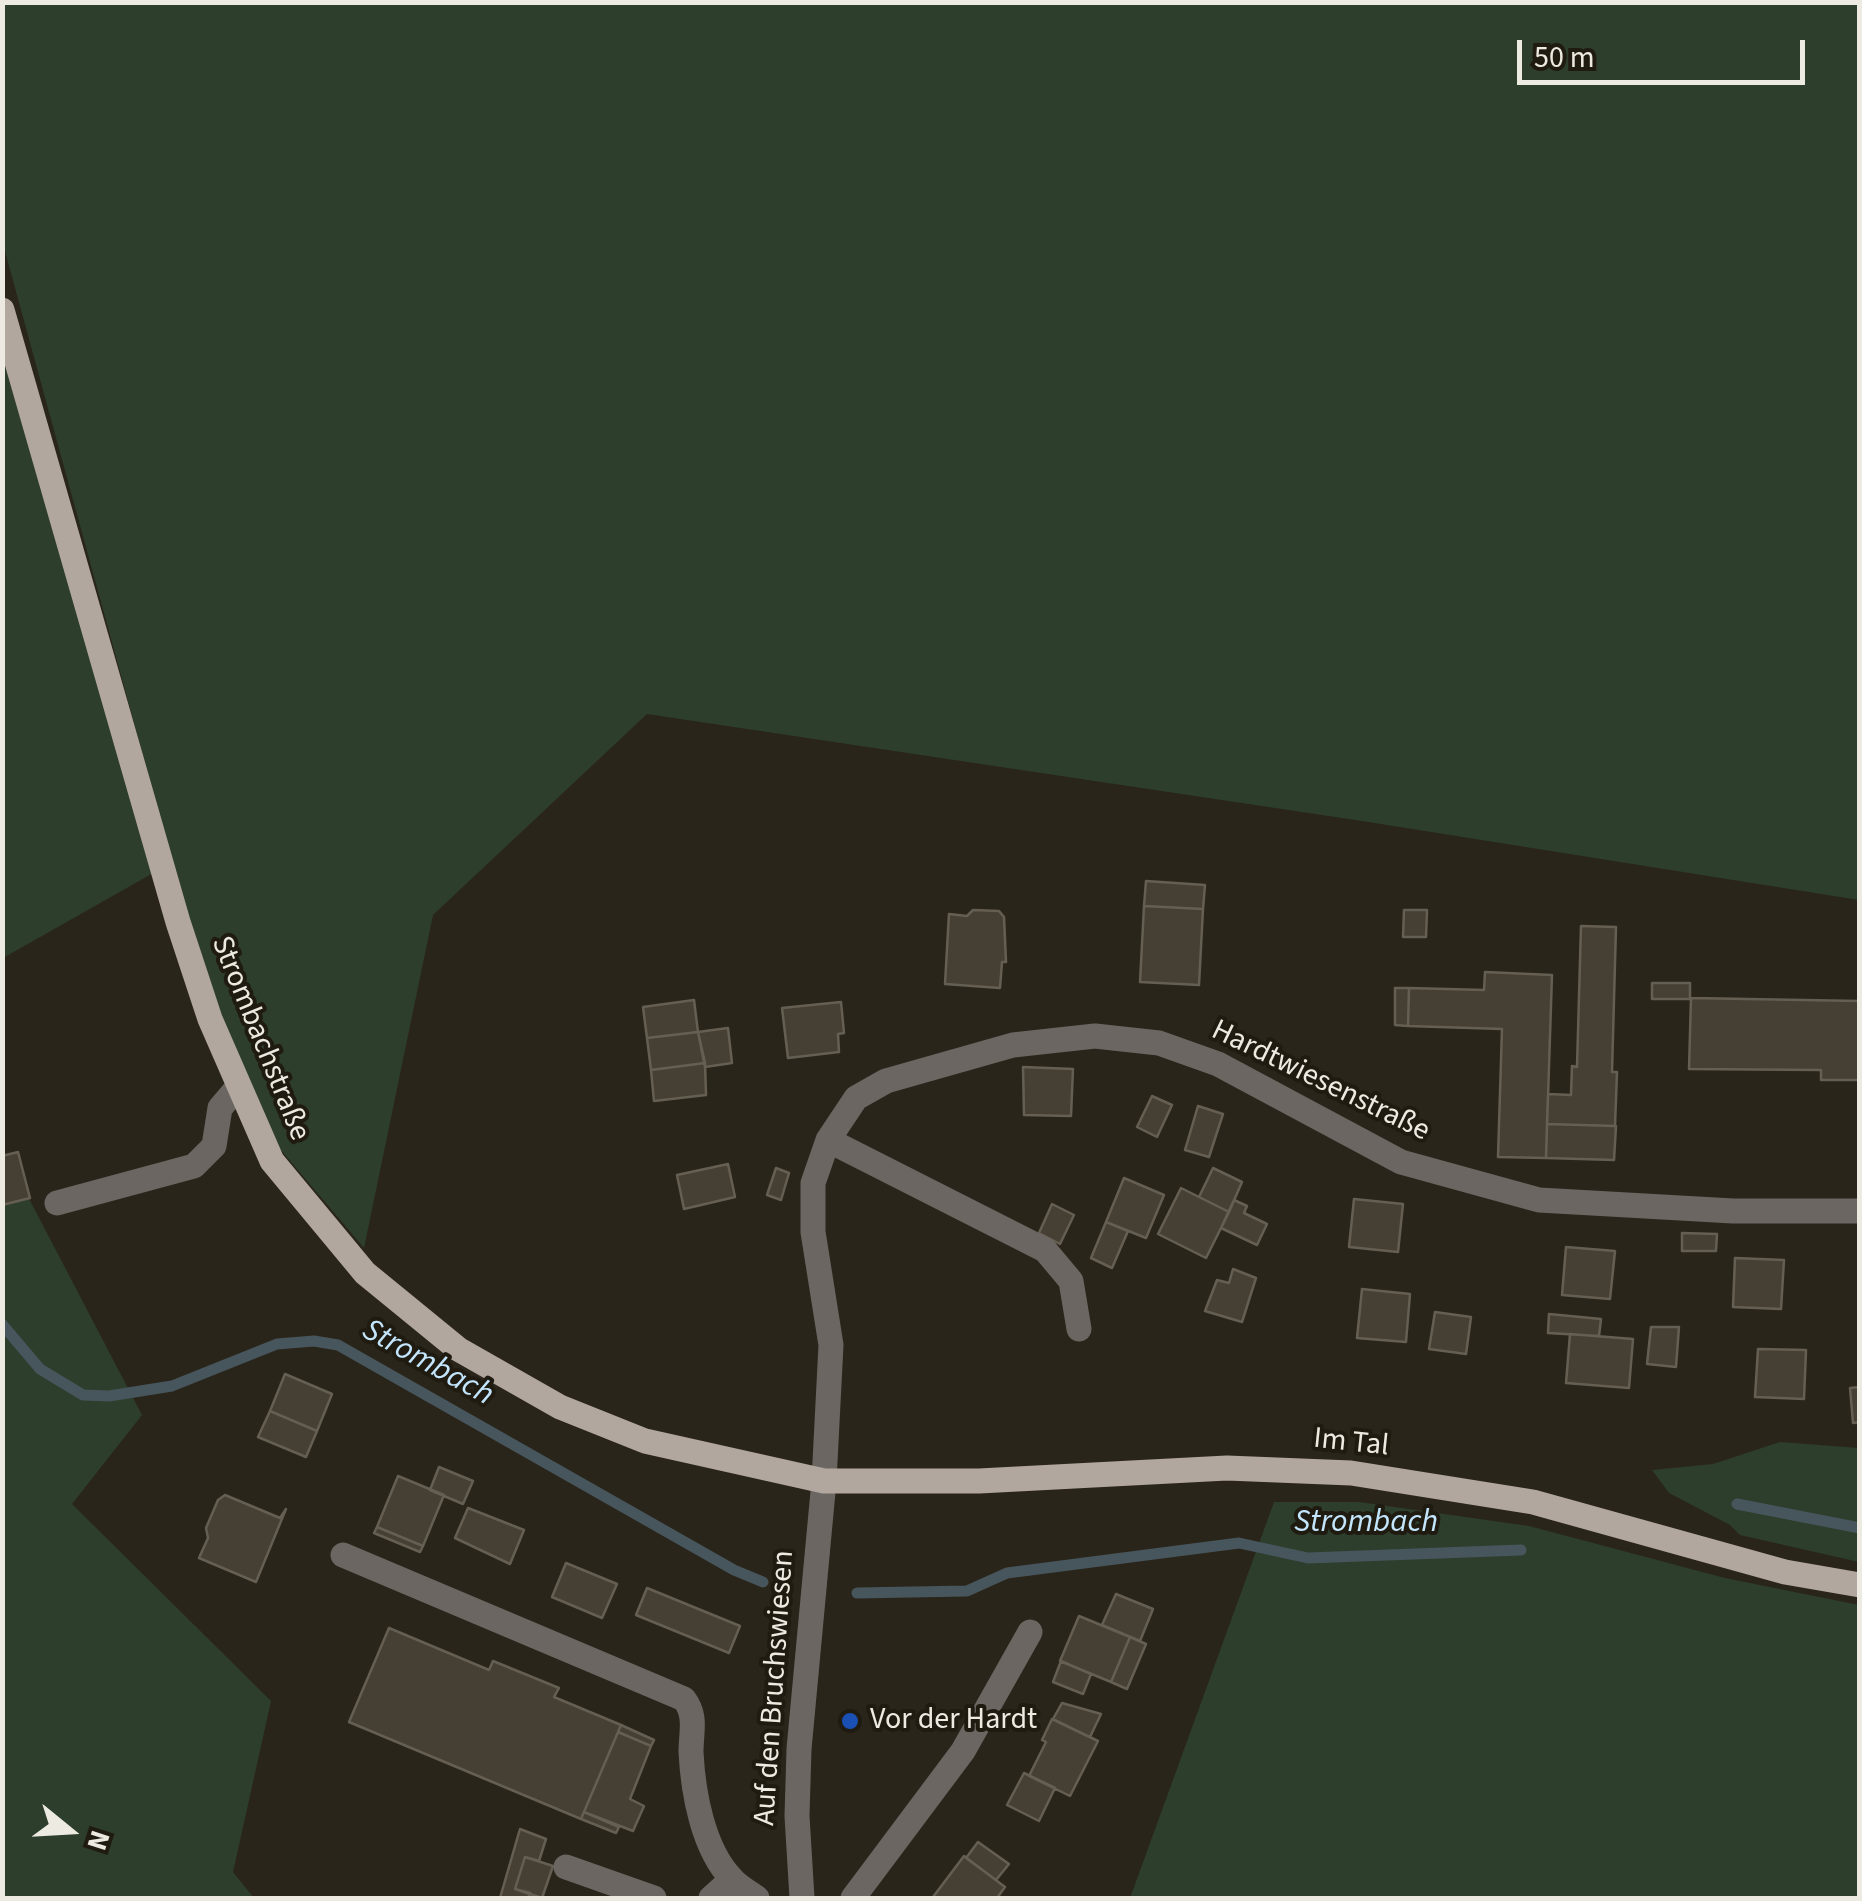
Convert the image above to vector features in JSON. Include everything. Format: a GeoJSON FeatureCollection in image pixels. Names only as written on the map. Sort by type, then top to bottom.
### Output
{"type":"FeatureCollection","features":[{"type":"Feature","properties":{"kind":"main road","name":"Strombachstraße"},"geometry":{"type":"LineString","coordinates":[[2,310],[178,922],[210,1019],[272,1162],[365,1273],[458,1348],[560,1407],[645,1441],[824,1481]]}},
{"type":"Feature","properties":{"kind":"main road","name":"Im Tal"},"geometry":{"type":"LineString","coordinates":[[824,1481],[979,1481],[1227,1468],[1351,1474],[1533,1502],[1786,1572],[1860,1585]]}},
{"type":"Feature","properties":{"kind":"street","name":"Hardtwiesenstraße"},"geometry":{"type":"LineString","coordinates":[[824,1481],[831,1345],[812,1232],[814,1184],[828,1140],[856,1098],[886,1081],[1012,1044],[1095,1036],[1160,1044],[1218,1064],[1401,1162],[1539,1200],[1733,1211],[1860,1211]]}},
{"type":"Feature","properties":{"kind":"street"},"geometry":{"type":"LineString","coordinates":[[56,1203],[194,1166],[214,1146],[220,1108],[238,1087]]}},
{"type":"Feature","properties":{"kind":"street"},"geometry":{"type":"LineString","coordinates":[[828,1140],[1045,1250],[1071,1281],[1079,1330]]}},
{"type":"Feature","properties":{"kind":"street","name":"Auf den Bruchswiesen"},"geometry":{"type":"LineString","coordinates":[[802,1898],[798,1749],[824,1481]]}},
{"type":"Feature","properties":{"kind":"street"},"geometry":{"type":"LineString","coordinates":[[343,1554],[684,1699],[694,1720],[692,1754],[701,1815],[713,1853],[732,1880],[757,1898]]}},
{"type":"Feature","properties":{"kind":"street"},"geometry":{"type":"LineString","coordinates":[[853,1898],[963,1751],[1030,1632]]}},
{"type":"Feature","properties":{"kind":"street"},"geometry":{"type":"LineString","coordinates":[[566,1867],[654,1898]]}},
{"type":"Feature","properties":{"kind":"street"},"geometry":{"type":"LineString","coordinates":[[711,1898],[732,1880]]}},
{"type":"Feature","properties":{"kind":"green space"},"geometry":{"type":"Polygon","coordinates":[[[2,3],[1859,3],[1859,900],[647,714],[433,915],[364,1248],[280,1149],[221,1022],[188,920],[3,244],[2,3]]]}},
{"type":"Feature","properties":{"kind":"green space"},"geometry":{"type":"Polygon","coordinates":[[[2,355],[155,872],[3,958],[2,958],[2,355]]]}},
{"type":"Feature","properties":{"kind":"green space"},"geometry":{"type":"Polygon","coordinates":[[[2,1147],[142,1415],[72,1504],[271,1701],[233,1872],[254,1898],[3,1898],[2,1147]]]}},
{"type":"Feature","properties":{"kind":"green space"},"geometry":{"type":"Polygon","coordinates":[[[1780,1442],[1859,1448],[1859,1562],[1740,1535],[1730,1525],[1669,1493],[1652,1470],[1713,1464],[1780,1442]]]}},
{"type":"Feature","properties":{"kind":"green space"},"geometry":{"type":"Polygon","coordinates":[[[1274,1502],[1359,1502],[1529,1526],[1725,1578],[1859,1605],[1859,1898],[1130,1898],[1274,1502]]]}},
{"type":"Feature","properties":{"kind":"building"},"geometry":{"type":"Polygon","coordinates":[[[1146,881],[1205,885],[1203,909],[1144,906],[1146,881]]]}},
{"type":"Feature","properties":{"kind":"building"},"geometry":{"type":"Polygon","coordinates":[[[1144,906],[1203,909],[1199,985],[1140,982],[1144,906]]]}},
{"type":"Feature","properties":{"kind":"building"},"geometry":{"type":"Polygon","coordinates":[[[973,910],[999,911],[1004,917],[1006,962],[1002,962],[1000,988],[945,984],[949,914],[967,916],[973,910]]]}},
{"type":"Feature","properties":{"kind":"building"},"geometry":{"type":"Polygon","coordinates":[[[1404,910],[1427,910],[1426,937],[1403,937],[1404,910]]]}},
{"type":"Feature","properties":{"kind":"building"},"geometry":{"type":"Polygon","coordinates":[[[1581,926],[1616,927],[1612,1072],[1617,1072],[1615,1126],[1547,1124],[1548,1094],[1571,1095],[1572,1066],[1577,1067],[1581,926]]]}},
{"type":"Feature","properties":{"kind":"building"},"geometry":{"type":"Polygon","coordinates":[[[1485,972],[1552,975],[1546,1158],[1498,1157],[1502,1029],[1408,1026],[1409,988],[1484,990],[1485,972]]]}},
{"type":"Feature","properties":{"kind":"building"},"geometry":{"type":"Polygon","coordinates":[[[1652,983],[1690,983],[1690,999],[1652,999],[1652,983]]]}},
{"type":"Feature","properties":{"kind":"building"},"geometry":{"type":"Polygon","coordinates":[[[1395,988],[1409,988],[1408,1026],[1395,1025],[1395,988]]]}},
{"type":"Feature","properties":{"kind":"building"},"geometry":{"type":"Polygon","coordinates":[[[1691,998],[1860,1001],[1860,1080],[1821,1080],[1821,1070],[1689,1069],[1691,998]]]}},
{"type":"Feature","properties":{"kind":"building"},"geometry":{"type":"Polygon","coordinates":[[[694,1000],[698,1032],[647,1038],[643,1007],[694,1000]]]}},
{"type":"Feature","properties":{"kind":"building"},"geometry":{"type":"Polygon","coordinates":[[[841,1002],[844,1033],[838,1034],[839,1052],[788,1058],[782,1008],[841,1002]]]}},
{"type":"Feature","properties":{"kind":"building"},"geometry":{"type":"Polygon","coordinates":[[[728,1028],[732,1063],[705,1067],[698,1032],[728,1028]]]}},
{"type":"Feature","properties":{"kind":"building"},"geometry":{"type":"Polygon","coordinates":[[[698,1032],[705,1063],[651,1070],[647,1038],[698,1032]]]}},
{"type":"Feature","properties":{"kind":"building"},"geometry":{"type":"Polygon","coordinates":[[[705,1063],[706,1095],[654,1101],[651,1070],[705,1063]]]}},
{"type":"Feature","properties":{"kind":"building"},"geometry":{"type":"Polygon","coordinates":[[[1023,1067],[1073,1069],[1071,1116],[1024,1115],[1023,1067]]]}},
{"type":"Feature","properties":{"kind":"building"},"geometry":{"type":"Polygon","coordinates":[[[1152,1096],[1172,1105],[1157,1137],[1137,1127],[1152,1096]]]}},
{"type":"Feature","properties":{"kind":"building"},"geometry":{"type":"Polygon","coordinates":[[[1198,1106],[1223,1114],[1209,1157],[1185,1150],[1198,1106]]]}},
{"type":"Feature","properties":{"kind":"building"},"geometry":{"type":"Polygon","coordinates":[[[1547,1124],[1616,1126],[1614,1160],[1546,1158],[1547,1124]]]}},
{"type":"Feature","properties":{"kind":"building"},"geometry":{"type":"Polygon","coordinates":[[[18,1152],[30,1198],[2,1205],[2,1156],[18,1152]]]}},
{"type":"Feature","properties":{"kind":"building"},"geometry":{"type":"Polygon","coordinates":[[[728,1164],[735,1197],[684,1209],[677,1175],[728,1164]]]}},
{"type":"Feature","properties":{"kind":"building"},"geometry":{"type":"Polygon","coordinates":[[[776,1168],[789,1173],[781,1200],[767,1195],[776,1168]]]}},
{"type":"Feature","properties":{"kind":"building"},"geometry":{"type":"Polygon","coordinates":[[[1213,1168],[1242,1182],[1229,1212],[1199,1197],[1213,1168]]]}},
{"type":"Feature","properties":{"kind":"building"},"geometry":{"type":"Polygon","coordinates":[[[1124,1178],[1164,1195],[1146,1238],[1106,1222],[1124,1178]]]}},
{"type":"Feature","properties":{"kind":"building"},"geometry":{"type":"Polygon","coordinates":[[[1181,1188],[1229,1212],[1206,1258],[1158,1234],[1181,1188]]]}},
{"type":"Feature","properties":{"kind":"building"},"geometry":{"type":"Polygon","coordinates":[[[1354,1199],[1403,1204],[1398,1252],[1349,1247],[1354,1199]]]}},
{"type":"Feature","properties":{"kind":"building"},"geometry":{"type":"Polygon","coordinates":[[[1234,1200],[1247,1206],[1244,1213],[1267,1224],[1257,1245],[1221,1228],[1234,1200]]]}},
{"type":"Feature","properties":{"kind":"building"},"geometry":{"type":"Polygon","coordinates":[[[1052,1204],[1074,1215],[1060,1244],[1039,1233],[1052,1204]]]}},
{"type":"Feature","properties":{"kind":"building"},"geometry":{"type":"Polygon","coordinates":[[[1106,1222],[1128,1231],[1112,1268],[1091,1258],[1106,1222]]]}},
{"type":"Feature","properties":{"kind":"building"},"geometry":{"type":"Polygon","coordinates":[[[1682,1233],[1717,1234],[1716,1251],[1682,1251],[1682,1233]]]}},
{"type":"Feature","properties":{"kind":"building"},"geometry":{"type":"Polygon","coordinates":[[[1566,1247],[1615,1251],[1610,1299],[1562,1295],[1566,1247]]]}},
{"type":"Feature","properties":{"kind":"building"},"geometry":{"type":"Polygon","coordinates":[[[1735,1258],[1784,1260],[1781,1309],[1733,1307],[1735,1258]]]}},
{"type":"Feature","properties":{"kind":"building"},"geometry":{"type":"Polygon","coordinates":[[[1233,1269],[1256,1278],[1242,1322],[1205,1311],[1217,1280],[1229,1283],[1233,1269]]]}},
{"type":"Feature","properties":{"kind":"building"},"geometry":{"type":"Polygon","coordinates":[[[1362,1289],[1410,1294],[1406,1342],[1357,1338],[1362,1289]]]}},
{"type":"Feature","properties":{"kind":"building"},"geometry":{"type":"Polygon","coordinates":[[[1435,1312],[1471,1317],[1466,1354],[1429,1349],[1435,1312]]]}},
{"type":"Feature","properties":{"kind":"building"},"geometry":{"type":"Polygon","coordinates":[[[1549,1314],[1601,1319],[1599,1336],[1548,1333],[1549,1314]]]}},
{"type":"Feature","properties":{"kind":"building"},"geometry":{"type":"Polygon","coordinates":[[[1651,1327],[1679,1327],[1676,1367],[1647,1364],[1651,1327]]]}},
{"type":"Feature","properties":{"kind":"building"},"geometry":{"type":"Polygon","coordinates":[[[1570,1334],[1633,1339],[1629,1388],[1566,1383],[1570,1334]]]}},
{"type":"Feature","properties":{"kind":"building"},"geometry":{"type":"Polygon","coordinates":[[[1758,1349],[1806,1350],[1804,1399],[1755,1397],[1758,1349]]]}},
{"type":"Feature","properties":{"kind":"building"},"geometry":{"type":"Polygon","coordinates":[[[285,1374],[332,1394],[317,1431],[270,1411],[285,1374]]]}},
{"type":"Feature","properties":{"kind":"building"},"geometry":{"type":"Polygon","coordinates":[[[1860,1387],[1860,1422],[1853,1423],[1850,1388],[1860,1387]]]}},
{"type":"Feature","properties":{"kind":"building"},"geometry":{"type":"Polygon","coordinates":[[[270,1411],[317,1431],[306,1457],[258,1437],[270,1411]]]}},
{"type":"Feature","properties":{"kind":"building"},"geometry":{"type":"Polygon","coordinates":[[[439,1467],[473,1481],[463,1504],[430,1490],[439,1467]]]}},
{"type":"Feature","properties":{"kind":"building"},"geometry":{"type":"Polygon","coordinates":[[[398,1476],[444,1495],[423,1546],[377,1527],[398,1476]]]}},
{"type":"Feature","properties":{"kind":"building"},"geometry":{"type":"Polygon","coordinates":[[[225,1495],[280,1518],[286,1509],[256,1582],[199,1558],[208,1538],[206,1528],[218,1500],[225,1495]]]}},
{"type":"Feature","properties":{"kind":"building"},"geometry":{"type":"Polygon","coordinates":[[[468,1508],[524,1530],[510,1564],[455,1538],[468,1508]]]}},
{"type":"Feature","properties":{"kind":"building"},"geometry":{"type":"Polygon","coordinates":[[[377,1527],[423,1546],[420,1552],[374,1533],[377,1527]]]}},
{"type":"Feature","properties":{"kind":"building"},"geometry":{"type":"Polygon","coordinates":[[[566,1563],[617,1584],[602,1618],[552,1597],[566,1563]]]}},
{"type":"Feature","properties":{"kind":"building"},"geometry":{"type":"Polygon","coordinates":[[[647,1588],[740,1626],[729,1653],[636,1615],[647,1588]]]}},
{"type":"Feature","properties":{"kind":"building"},"geometry":{"type":"Polygon","coordinates":[[[1116,1594],[1153,1609],[1140,1641],[1102,1625],[1116,1594]]]}},
{"type":"Feature","properties":{"kind":"building"},"geometry":{"type":"Polygon","coordinates":[[[1079,1616],[1130,1637],[1111,1682],[1060,1661],[1079,1616]]]}},
{"type":"Feature","properties":{"kind":"building"},"geometry":{"type":"Polygon","coordinates":[[[389,1628],[489,1670],[493,1661],[559,1688],[554,1697],[621,1725],[581,1819],[349,1722],[389,1628]]]}},
{"type":"Feature","properties":{"kind":"building"},"geometry":{"type":"Polygon","coordinates":[[[1130,1637],[1146,1644],[1127,1689],[1111,1682],[1130,1637]]]}},
{"type":"Feature","properties":{"kind":"building"},"geometry":{"type":"Polygon","coordinates":[[[1061,1661],[1091,1674],[1083,1694],[1053,1682],[1061,1661]]]}},
{"type":"Feature","properties":{"kind":"building"},"geometry":{"type":"Polygon","coordinates":[[[1062,1703],[1101,1714],[1090,1737],[1053,1719],[1062,1703]]]}},
{"type":"Feature","properties":{"kind":"building"},"geometry":{"type":"Polygon","coordinates":[[[1052,1719],[1098,1741],[1070,1796],[1029,1776],[1046,1742],[1042,1740],[1052,1719]]]}},
{"type":"Feature","properties":{"kind":"building"},"geometry":{"type":"Polygon","coordinates":[[[621,1725],[654,1740],[651,1746],[618,1732],[621,1725]]]}},
{"type":"Feature","properties":{"kind":"building"},"geometry":{"type":"Polygon","coordinates":[[[618,1732],[651,1746],[630,1799],[644,1806],[633,1831],[584,1812],[618,1732]]]}},
{"type":"Feature","properties":{"kind":"building"},"geometry":{"type":"Polygon","coordinates":[[[1024,1773],[1055,1788],[1039,1821],[1007,1805],[1024,1773]]]}},
{"type":"Feature","properties":{"kind":"building"},"geometry":{"type":"Polygon","coordinates":[[[584,1812],[619,1827],[616,1833],[581,1819],[584,1812]]]}},
{"type":"Feature","properties":{"kind":"building"},"geometry":{"type":"Polygon","coordinates":[[[520,1829],[546,1839],[539,1861],[525,1857],[515,1889],[530,1893],[528,1898],[500,1898],[520,1829]]]}},
{"type":"Feature","properties":{"kind":"building"},"geometry":{"type":"Polygon","coordinates":[[[978,1842],[1009,1864],[996,1880],[966,1858],[978,1842]]]}},
{"type":"Feature","properties":{"kind":"building"},"geometry":{"type":"Polygon","coordinates":[[[964,1856],[1005,1887],[997,1898],[933,1897],[964,1856]]]}},
{"type":"Feature","properties":{"kind":"building"},"geometry":{"type":"Polygon","coordinates":[[[525,1857],[553,1866],[542,1898],[515,1889],[525,1857]]]}},
{"type":"Feature","properties":{"kind":"waterway","name":"Strombach"},"geometry":{"type":"LineString","coordinates":[[2,1324],[40,1369],[83,1395],[109,1396],[172,1386],[277,1344],[314,1341],[338,1345],[734,1570],[763,1582]]}},
{"type":"Feature","properties":{"kind":"waterway","name":"Strombach"},"geometry":{"type":"LineString","coordinates":[[1737,1504],[1860,1528]]}},
{"type":"Feature","properties":{"kind":"waterway","name":"Strombach"},"geometry":{"type":"LineString","coordinates":[[857,1593],[967,1591],[1007,1573],[1239,1543],[1308,1558],[1521,1550]]}},
{"type":"Feature","properties":{"kind":"place","name":"Vor der Hardt"},"geometry":{"type":"Point","coordinates":[850,1721]}}]}
